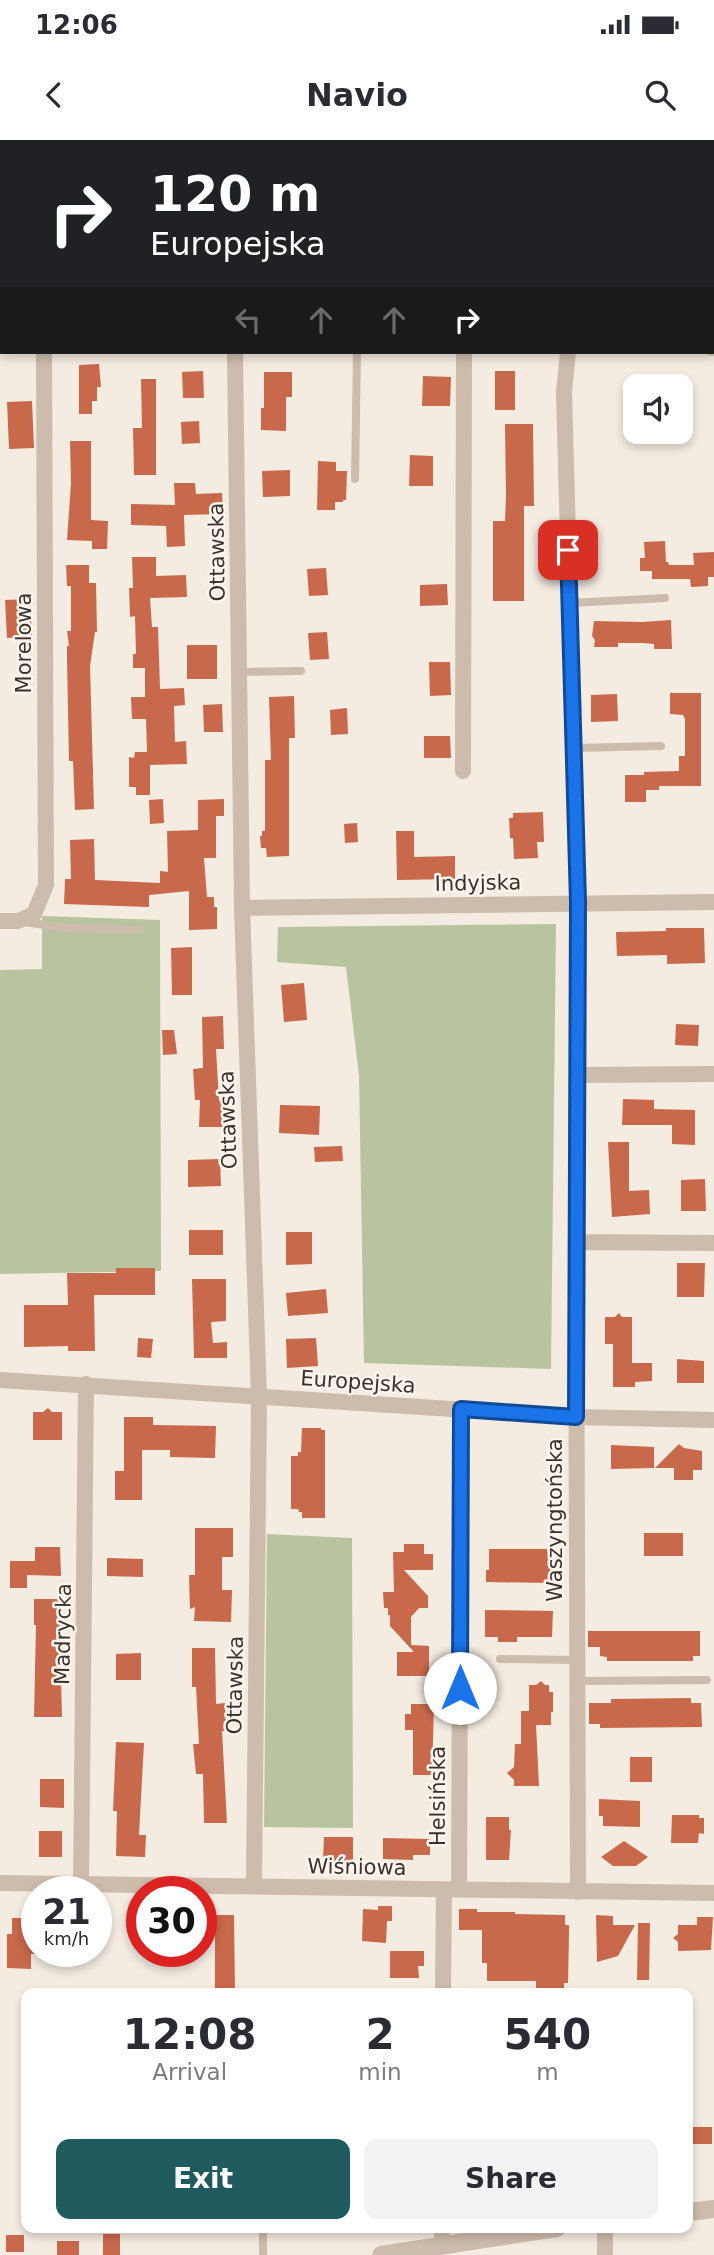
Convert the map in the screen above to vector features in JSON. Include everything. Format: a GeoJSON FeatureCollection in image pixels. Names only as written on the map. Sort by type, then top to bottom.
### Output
{"type":"FeatureCollection","features":[{"type":"Feature","properties":{"kind":"street","name":"Morelowa"},"geometry":{"type":"LineString","coordinates":[[18,921],[34,914],[46,885],[44,354]]}},
{"type":"Feature","properties":{"kind":"street","name":"Ottawska"},"geometry":{"type":"LineString","coordinates":[[235,354],[242,908],[259,1396],[254,1886]]}},
{"type":"Feature","properties":{"kind":"street"},"geometry":{"type":"LineString","coordinates":[[463,771],[464,354]]}},
{"type":"Feature","properties":{"kind":"street","name":"Waszyngtońska"},"geometry":{"type":"LineString","coordinates":[[568,354],[564,392],[578,902],[578,1892]]}},
{"type":"Feature","properties":{"kind":"street","name":"Indyjska"},"geometry":{"type":"LineString","coordinates":[[242,908],[714,902]]}},
{"type":"Feature","properties":{"kind":"street"},"geometry":{"type":"LineString","coordinates":[[0,921],[18,921]]}},
{"type":"Feature","properties":{"kind":"street"},"geometry":{"type":"LineString","coordinates":[[577,1075],[714,1074]]}},
{"type":"Feature","properties":{"kind":"street"},"geometry":{"type":"LineString","coordinates":[[576,1242],[714,1243]]}},
{"type":"Feature","properties":{"kind":"street","name":"Europejska"},"geometry":{"type":"LineString","coordinates":[[0,1380],[576,1417],[714,1420]]}},
{"type":"Feature","properties":{"kind":"street","name":"Madrycka"},"geometry":{"type":"LineString","coordinates":[[81,1876],[86,1384]]}},
{"type":"Feature","properties":{"kind":"street","name":"Helsińska"},"geometry":{"type":"LineString","coordinates":[[443,1988],[451,1889],[461,1409]]}},
{"type":"Feature","properties":{"kind":"street","name":"Wiśniowa"},"geometry":{"type":"LineString","coordinates":[[0,1883],[21,1883]]}},
{"type":"Feature","properties":{"kind":"street","name":"Wiśniowa"},"geometry":{"type":"LineString","coordinates":[[112,1884],[714,1893]]}},
{"type":"Feature","properties":{"kind":"street"},"geometry":{"type":"LineString","coordinates":[[693,2211],[714,2209]]}},
{"type":"Feature","properties":{"kind":"street"},"geometry":{"type":"LineString","coordinates":[[381,2255],[402,2253],[442,2236],[485,2233]]}},
{"type":"Feature","properties":{"kind":"street"},"geometry":{"type":"LineString","coordinates":[[605,2233],[605,2255]]}},
{"type":"Feature","properties":{"kind":"lane"},"geometry":{"type":"LineString","coordinates":[[355,479],[357,354]]}},
{"type":"Feature","properties":{"kind":"lane"},"geometry":{"type":"LineString","coordinates":[[570,603],[666,598]]}},
{"type":"Feature","properties":{"kind":"lane"},"geometry":{"type":"LineString","coordinates":[[240,672],[301,671]]}},
{"type":"Feature","properties":{"kind":"lane"},"geometry":{"type":"LineString","coordinates":[[574,748],[661,746]]}},
{"type":"Feature","properties":{"kind":"lane"},"geometry":{"type":"LineString","coordinates":[[18,921],[67,928],[139,930]]}},
{"type":"Feature","properties":{"kind":"lane"},"geometry":{"type":"LineString","coordinates":[[500,1659],[577,1660]]}},
{"type":"Feature","properties":{"kind":"lane"},"geometry":{"type":"LineString","coordinates":[[576,1681],[707,1680]]}},
{"type":"Feature","properties":{"kind":"lane"},"geometry":{"type":"LineString","coordinates":[[263,2233],[263,2255]]}},
{"type":"Feature","properties":{"kind":"green space"},"geometry":{"type":"Polygon","coordinates":[[[42,916],[160,920],[161,1271],[0,1274],[0,970],[42,969],[42,916]]]}},
{"type":"Feature","properties":{"kind":"green space"},"geometry":{"type":"Polygon","coordinates":[[[556,924],[551,1369],[364,1363],[359,1075],[346,967],[277,962],[278,927],[556,924]]]}},
{"type":"Feature","properties":{"kind":"green space"},"geometry":{"type":"Polygon","coordinates":[[[267,1534],[352,1538],[353,1828],[264,1827],[267,1534]]]}},
{"type":"Feature","properties":{"kind":"building"},"geometry":{"type":"Polygon","coordinates":[[[99,364],[101,387],[97,387],[97,401],[92,401],[92,414],[79,414],[79,365],[99,364]]]}},
{"type":"Feature","properties":{"kind":"building"},"geometry":{"type":"Polygon","coordinates":[[[203,371],[204,398],[183,398],[182,372],[203,371]]]}},
{"type":"Feature","properties":{"kind":"building"},"geometry":{"type":"Polygon","coordinates":[[[495,371],[515,371],[515,410],[495,410],[495,371]]]}},
{"type":"Feature","properties":{"kind":"building"},"geometry":{"type":"Polygon","coordinates":[[[264,372],[292,372],[292,397],[286,397],[286,431],[261,430],[264,372]]]}},
{"type":"Feature","properties":{"kind":"building"},"geometry":{"type":"Polygon","coordinates":[[[423,376],[451,377],[450,406],[422,406],[423,376]]]}},
{"type":"Feature","properties":{"kind":"building"},"geometry":{"type":"Polygon","coordinates":[[[141,379],[156,379],[156,475],[134,475],[133,428],[142,428],[141,379]]]}},
{"type":"Feature","properties":{"kind":"building"},"geometry":{"type":"Polygon","coordinates":[[[32,401],[34,448],[9,449],[7,402],[32,401]]]}},
{"type":"Feature","properties":{"kind":"building"},"geometry":{"type":"Polygon","coordinates":[[[199,421],[200,443],[182,444],[181,422],[199,421]]]}},
{"type":"Feature","properties":{"kind":"building"},"geometry":{"type":"Polygon","coordinates":[[[505,424],[533,424],[534,506],[524,506],[524,601],[493,601],[493,521],[505,521],[505,424]]]}},
{"type":"Feature","properties":{"kind":"building"},"geometry":{"type":"Polygon","coordinates":[[[70,441],[91,441],[91,520],[108,521],[107,549],[92,549],[92,541],[67,540],[71,483],[70,441]]]}},
{"type":"Feature","properties":{"kind":"building"},"geometry":{"type":"Polygon","coordinates":[[[410,455],[433,456],[433,486],[409,486],[410,455]]]}},
{"type":"Feature","properties":{"kind":"building"},"geometry":{"type":"Polygon","coordinates":[[[318,461],[336,462],[336,471],[347,471],[346,500],[335,502],[335,510],[317,510],[318,461]]]}},
{"type":"Feature","properties":{"kind":"building"},"geometry":{"type":"Polygon","coordinates":[[[290,470],[290,496],[263,497],[262,471],[290,470]]]}},
{"type":"Feature","properties":{"kind":"building"},"geometry":{"type":"Polygon","coordinates":[[[174,483],[195,483],[196,494],[222,493],[223,514],[184,515],[185,546],[167,547],[166,526],[131,525],[131,504],[175,505],[174,483]]]}},
{"type":"Feature","properties":{"kind":"building"},"geometry":{"type":"Polygon","coordinates":[[[665,541],[666,562],[669,565],[694,565],[693,553],[714,552],[714,577],[708,577],[708,586],[691,587],[690,579],[652,579],[652,571],[640,571],[640,558],[645,558],[644,542],[665,541]]]}},
{"type":"Feature","properties":{"kind":"building"},"geometry":{"type":"Polygon","coordinates":[[[132,557],[156,557],[156,576],[186,575],[187,597],[150,598],[152,627],[158,627],[160,689],[184,688],[185,705],[174,706],[175,742],[186,741],[187,764],[150,765],[150,795],[136,795],[136,787],[129,787],[129,757],[134,758],[135,752],[147,752],[146,719],[132,719],[131,697],[145,697],[145,668],[133,668],[133,654],[136,654],[135,616],[130,617],[129,588],[133,588],[132,557]]]}},
{"type":"Feature","properties":{"kind":"building"},"geometry":{"type":"Polygon","coordinates":[[[66,565],[89,565],[89,583],[96,583],[97,632],[90,666],[94,809],[75,810],[73,761],[69,761],[67,631],[71,631],[71,586],[67,586],[66,565]]]}},
{"type":"Feature","properties":{"kind":"building"},"geometry":{"type":"Polygon","coordinates":[[[326,568],[328,595],[309,596],[307,569],[326,568]]]}},
{"type":"Feature","properties":{"kind":"building"},"geometry":{"type":"Polygon","coordinates":[[[447,584],[448,605],[420,606],[420,585],[447,584]]]}},
{"type":"Feature","properties":{"kind":"building"},"geometry":{"type":"Polygon","coordinates":[[[30,599],[32,637],[7,638],[5,600],[30,599]]]}},
{"type":"Feature","properties":{"kind":"building"},"geometry":{"type":"Polygon","coordinates":[[[671,620],[672,649],[654,649],[654,644],[642,643],[594,647],[594,621],[671,620]]]}},
{"type":"Feature","properties":{"kind":"building"},"geometry":{"type":"Polygon","coordinates":[[[327,632],[329,659],[310,660],[308,633],[327,632]]]}},
{"type":"Feature","properties":{"kind":"building"},"geometry":{"type":"Polygon","coordinates":[[[187,645],[217,645],[217,679],[187,679],[187,645]]]}},
{"type":"Feature","properties":{"kind":"building"},"geometry":{"type":"Polygon","coordinates":[[[429,662],[450,662],[451,695],[430,696],[429,662]]]}},
{"type":"Feature","properties":{"kind":"building"},"geometry":{"type":"Polygon","coordinates":[[[670,693],[701,693],[701,786],[659,786],[659,790],[646,790],[646,802],[625,802],[625,775],[679,771],[679,756],[685,756],[685,719],[683,715],[670,714],[670,693]]]}},
{"type":"Feature","properties":{"kind":"building"},"geometry":{"type":"Polygon","coordinates":[[[617,694],[618,721],[591,722],[591,695],[617,694]]]}},
{"type":"Feature","properties":{"kind":"building"},"geometry":{"type":"Polygon","coordinates":[[[294,696],[295,738],[289,738],[289,856],[267,857],[266,848],[261,848],[260,836],[262,831],[265,831],[265,760],[271,760],[269,697],[294,696]]]}},
{"type":"Feature","properties":{"kind":"building"},"geometry":{"type":"Polygon","coordinates":[[[222,704],[223,732],[204,732],[203,705],[222,704]]]}},
{"type":"Feature","properties":{"kind":"building"},"geometry":{"type":"Polygon","coordinates":[[[347,708],[348,734],[331,735],[330,710],[347,708]]]}},
{"type":"Feature","properties":{"kind":"building"},"geometry":{"type":"Polygon","coordinates":[[[424,736],[450,736],[451,758],[424,758],[424,736]]]}},
{"type":"Feature","properties":{"kind":"building"},"geometry":{"type":"Polygon","coordinates":[[[163,799],[164,823],[150,824],[149,800],[163,799]]]}},
{"type":"Feature","properties":{"kind":"building"},"geometry":{"type":"Polygon","coordinates":[[[224,799],[224,816],[216,816],[216,858],[204,858],[207,897],[214,897],[217,929],[189,930],[189,891],[149,895],[149,907],[64,904],[65,879],[71,879],[70,840],[94,839],[95,880],[160,883],[160,871],[168,872],[167,831],[198,830],[198,800],[224,799]]]}},
{"type":"Feature","properties":{"kind":"building"},"geometry":{"type":"Polygon","coordinates":[[[543,812],[544,842],[537,842],[538,858],[514,859],[509,818],[513,818],[513,813],[543,812]]]}},
{"type":"Feature","properties":{"kind":"building"},"geometry":{"type":"Polygon","coordinates":[[[357,823],[358,842],[345,843],[344,824],[357,823]]]}},
{"type":"Feature","properties":{"kind":"building"},"geometry":{"type":"Polygon","coordinates":[[[396,831],[414,831],[414,857],[455,856],[455,879],[397,880],[396,831]]]}},
{"type":"Feature","properties":{"kind":"building"},"geometry":{"type":"Polygon","coordinates":[[[666,928],[704,928],[705,963],[667,964],[667,955],[617,956],[616,932],[666,931],[666,928]]]}},
{"type":"Feature","properties":{"kind":"building"},"geometry":{"type":"Polygon","coordinates":[[[192,947],[192,995],[172,995],[171,948],[192,947]]]}},
{"type":"Feature","properties":{"kind":"building"},"geometry":{"type":"Polygon","coordinates":[[[304,983],[307,1020],[284,1022],[281,985],[304,983]]]}},
{"type":"Feature","properties":{"kind":"building"},"geometry":{"type":"Polygon","coordinates":[[[223,1016],[224,1049],[216,1049],[219,1101],[223,1101],[223,1127],[199,1127],[200,1100],[195,1100],[193,1069],[203,1068],[202,1017],[223,1016]]]}},
{"type":"Feature","properties":{"kind":"building"},"geometry":{"type":"Polygon","coordinates":[[[676,1024],[699,1025],[698,1046],[675,1045],[676,1024]]]}},
{"type":"Feature","properties":{"kind":"building"},"geometry":{"type":"Polygon","coordinates":[[[162,1030],[174,1030],[177,1054],[163,1055],[162,1030]]]}},
{"type":"Feature","properties":{"kind":"building"},"geometry":{"type":"Polygon","coordinates":[[[623,1099],[654,1100],[654,1109],[695,1110],[695,1145],[672,1144],[672,1125],[622,1125],[623,1099]]]}},
{"type":"Feature","properties":{"kind":"building"},"geometry":{"type":"Polygon","coordinates":[[[280,1105],[320,1106],[319,1135],[279,1133],[280,1105]]]}},
{"type":"Feature","properties":{"kind":"building"},"geometry":{"type":"Polygon","coordinates":[[[608,1142],[629,1142],[629,1191],[649,1190],[650,1214],[612,1217],[608,1142]]]}},
{"type":"Feature","properties":{"kind":"building"},"geometry":{"type":"Polygon","coordinates":[[[342,1146],[343,1161],[315,1162],[314,1147],[342,1146]]]}},
{"type":"Feature","properties":{"kind":"building"},"geometry":{"type":"Polygon","coordinates":[[[220,1159],[221,1186],[188,1187],[188,1160],[220,1159]]]}},
{"type":"Feature","properties":{"kind":"building"},"geometry":{"type":"Polygon","coordinates":[[[705,1179],[706,1211],[681,1211],[681,1180],[705,1179]]]}},
{"type":"Feature","properties":{"kind":"building"},"geometry":{"type":"Polygon","coordinates":[[[189,1230],[223,1230],[223,1255],[189,1255],[189,1230]]]}},
{"type":"Feature","properties":{"kind":"building"},"geometry":{"type":"Polygon","coordinates":[[[286,1232],[312,1232],[312,1264],[286,1265],[286,1232]]]}},
{"type":"Feature","properties":{"kind":"building"},"geometry":{"type":"Polygon","coordinates":[[[677,1263],[705,1263],[704,1297],[677,1297],[677,1263]]]}},
{"type":"Feature","properties":{"kind":"building"},"geometry":{"type":"Polygon","coordinates":[[[116,1268],[155,1268],[155,1295],[94,1295],[95,1351],[68,1351],[68,1346],[24,1347],[24,1305],[68,1305],[67,1273],[116,1273],[116,1268]]]}},
{"type":"Feature","properties":{"kind":"building"},"geometry":{"type":"Polygon","coordinates":[[[192,1279],[226,1279],[226,1321],[211,1322],[213,1343],[227,1342],[227,1358],[194,1358],[192,1279]]]}},
{"type":"Feature","properties":{"kind":"building"},"geometry":{"type":"Polygon","coordinates":[[[326,1289],[328,1313],[288,1316],[286,1293],[326,1289]]]}},
{"type":"Feature","properties":{"kind":"building"},"geometry":{"type":"Polygon","coordinates":[[[619,1313],[622,1317],[632,1317],[632,1363],[652,1363],[652,1381],[635,1382],[635,1387],[613,1387],[613,1344],[605,1344],[605,1317],[615,1317],[619,1313]]]}},
{"type":"Feature","properties":{"kind":"building"},"geometry":{"type":"Polygon","coordinates":[[[138,1338],[153,1339],[151,1358],[137,1357],[138,1338]]]}},
{"type":"Feature","properties":{"kind":"building"},"geometry":{"type":"Polygon","coordinates":[[[316,1338],[318,1366],[287,1368],[286,1339],[316,1338]]]}},
{"type":"Feature","properties":{"kind":"building"},"geometry":{"type":"Polygon","coordinates":[[[677,1359],[704,1361],[704,1383],[677,1383],[677,1359]]]}},
{"type":"Feature","properties":{"kind":"building"},"geometry":{"type":"Polygon","coordinates":[[[48,1408],[52,1412],[62,1412],[62,1440],[33,1440],[33,1412],[43,1412],[48,1408]]]}},
{"type":"Feature","properties":{"kind":"building"},"geometry":{"type":"Polygon","coordinates":[[[124,1417],[153,1417],[153,1425],[216,1426],[215,1458],[170,1457],[170,1450],[142,1450],[142,1500],[115,1500],[115,1471],[124,1471],[124,1417]]]}},
{"type":"Feature","properties":{"kind":"building"},"geometry":{"type":"Polygon","coordinates":[[[302,1428],[325,1430],[325,1518],[302,1518],[302,1512],[291,1509],[291,1456],[298,1456],[298,1452],[301,1452],[302,1428]]]}},
{"type":"Feature","properties":{"kind":"building"},"geometry":{"type":"Polygon","coordinates":[[[679,1444],[684,1448],[702,1451],[702,1470],[693,1470],[693,1480],[674,1480],[674,1468],[655,1468],[679,1444]]]}},
{"type":"Feature","properties":{"kind":"building"},"geometry":{"type":"Polygon","coordinates":[[[611,1445],[654,1447],[654,1468],[611,1469],[611,1445]]]}},
{"type":"Feature","properties":{"kind":"building"},"geometry":{"type":"Polygon","coordinates":[[[195,1528],[233,1528],[233,1557],[222,1557],[222,1590],[232,1590],[231,1622],[194,1621],[195,1607],[190,1609],[189,1575],[195,1575],[195,1528]]]}},
{"type":"Feature","properties":{"kind":"building"},"geometry":{"type":"Polygon","coordinates":[[[644,1533],[683,1533],[683,1556],[644,1556],[644,1533]]]}},
{"type":"Feature","properties":{"kind":"building"},"geometry":{"type":"Polygon","coordinates":[[[404,1544],[424,1544],[424,1554],[433,1554],[433,1570],[404,1570],[428,1596],[428,1608],[419,1608],[411,1617],[411,1645],[429,1646],[429,1676],[397,1676],[397,1652],[414,1652],[390,1626],[388,1608],[384,1608],[383,1592],[394,1592],[393,1552],[404,1552],[404,1544]]]}},
{"type":"Feature","properties":{"kind":"building"},"geometry":{"type":"Polygon","coordinates":[[[35,1547],[60,1547],[61,1576],[27,1575],[27,1588],[10,1588],[10,1561],[35,1561],[35,1547]]]}},
{"type":"Feature","properties":{"kind":"building"},"geometry":{"type":"Polygon","coordinates":[[[489,1549],[547,1549],[547,1552],[553,1552],[550,1583],[486,1582],[489,1549]]]}},
{"type":"Feature","properties":{"kind":"building"},"geometry":{"type":"Polygon","coordinates":[[[107,1558],[143,1559],[143,1577],[107,1576],[107,1558]]]}},
{"type":"Feature","properties":{"kind":"building"},"geometry":{"type":"Polygon","coordinates":[[[34,1599],[59,1599],[62,1717],[34,1717],[34,1599]]]}},
{"type":"Feature","properties":{"kind":"building"},"geometry":{"type":"Polygon","coordinates":[[[485,1610],[553,1611],[552,1637],[517,1637],[517,1642],[498,1642],[498,1637],[485,1637],[485,1610]]]}},
{"type":"Feature","properties":{"kind":"building"},"geometry":{"type":"Polygon","coordinates":[[[588,1631],[700,1631],[700,1656],[693,1656],[693,1661],[607,1661],[607,1657],[600,1656],[600,1647],[588,1647],[588,1631]]]}},
{"type":"Feature","properties":{"kind":"building"},"geometry":{"type":"Polygon","coordinates":[[[192,1648],[215,1648],[216,1704],[225,1703],[226,1731],[222,1731],[227,1823],[204,1823],[203,1774],[196,1774],[193,1744],[199,1744],[196,1687],[192,1687],[192,1648]]]}},
{"type":"Feature","properties":{"kind":"building"},"geometry":{"type":"Polygon","coordinates":[[[141,1653],[141,1680],[116,1680],[116,1654],[141,1653]]]}},
{"type":"Feature","properties":{"kind":"building"},"geometry":{"type":"Polygon","coordinates":[[[541,1681],[549,1685],[549,1692],[553,1692],[553,1712],[551,1725],[536,1725],[539,1786],[514,1786],[514,1780],[507,1773],[514,1767],[515,1744],[521,1744],[521,1711],[529,1711],[529,1685],[536,1685],[541,1681]]]}},
{"type":"Feature","properties":{"kind":"building"},"geometry":{"type":"Polygon","coordinates":[[[691,1698],[691,1703],[701,1703],[702,1727],[600,1728],[600,1724],[589,1724],[589,1703],[611,1703],[611,1699],[691,1698]]]}},
{"type":"Feature","properties":{"kind":"building"},"geometry":{"type":"Polygon","coordinates":[[[411,1704],[434,1704],[432,1775],[413,1775],[413,1730],[405,1730],[405,1714],[411,1714],[411,1704]]]}},
{"type":"Feature","properties":{"kind":"building"},"geometry":{"type":"Polygon","coordinates":[[[116,1742],[144,1743],[139,1835],[146,1835],[145,1857],[116,1856],[117,1811],[113,1811],[116,1742]]]}},
{"type":"Feature","properties":{"kind":"building"},"geometry":{"type":"Polygon","coordinates":[[[630,1757],[652,1757],[652,1782],[630,1782],[630,1757]]]}},
{"type":"Feature","properties":{"kind":"building"},"geometry":{"type":"Polygon","coordinates":[[[40,1779],[64,1779],[64,1808],[40,1807],[40,1779]]]}},
{"type":"Feature","properties":{"kind":"building"},"geometry":{"type":"Polygon","coordinates":[[[599,1799],[640,1801],[640,1827],[603,1826],[603,1816],[599,1816],[599,1799]]]}},
{"type":"Feature","properties":{"kind":"building"},"geometry":{"type":"Polygon","coordinates":[[[672,1815],[699,1815],[699,1818],[704,1818],[704,1834],[699,1833],[698,1843],[671,1843],[672,1815]]]}},
{"type":"Feature","properties":{"kind":"building"},"geometry":{"type":"Polygon","coordinates":[[[486,1817],[509,1817],[509,1860],[486,1860],[486,1817]]]}},
{"type":"Feature","properties":{"kind":"building"},"geometry":{"type":"Polygon","coordinates":[[[39,1831],[62,1831],[62,1857],[39,1857],[39,1831]]]}},
{"type":"Feature","properties":{"kind":"building"},"geometry":{"type":"Polygon","coordinates":[[[324,1837],[353,1837],[353,1862],[323,1861],[324,1837]]]}},
{"type":"Feature","properties":{"kind":"building"},"geometry":{"type":"Polygon","coordinates":[[[383,1838],[430,1839],[430,1855],[413,1855],[413,1860],[383,1859],[383,1838]]]}},
{"type":"Feature","properties":{"kind":"building"},"geometry":{"type":"Polygon","coordinates":[[[624,1841],[648,1857],[636,1866],[613,1866],[601,1857],[624,1841]]]}},
{"type":"Feature","properties":{"kind":"building"},"geometry":{"type":"Polygon","coordinates":[[[378,1906],[392,1906],[392,1921],[387,1921],[386,1943],[362,1941],[363,1909],[378,1910],[378,1906]]]}},
{"type":"Feature","properties":{"kind":"building"},"geometry":{"type":"Polygon","coordinates":[[[459,1909],[565,1915],[565,1925],[569,1925],[568,1983],[564,1983],[564,1988],[536,1988],[536,1981],[487,1981],[487,1963],[482,1963],[482,1930],[459,1930],[459,1909]]]}},
{"type":"Feature","properties":{"kind":"building"},"geometry":{"type":"Polygon","coordinates":[[[217,1915],[234,1915],[235,1988],[215,1988],[217,1915]]]}},
{"type":"Feature","properties":{"kind":"building"},"geometry":{"type":"Polygon","coordinates":[[[596,1915],[613,1916],[613,1925],[635,1925],[618,1956],[597,1962],[596,1915]]]}},
{"type":"Feature","properties":{"kind":"building"},"geometry":{"type":"Polygon","coordinates":[[[697,1917],[713,1917],[711,1950],[678,1951],[678,1942],[673,1938],[678,1934],[678,1925],[697,1925],[697,1917]]]}},
{"type":"Feature","properties":{"kind":"building"},"geometry":{"type":"Polygon","coordinates":[[[12,1918],[21,1918],[21,1967],[31,1969],[7,1968],[7,1934],[12,1934],[12,1918]]]}},
{"type":"Feature","properties":{"kind":"building"},"geometry":{"type":"Polygon","coordinates":[[[638,1923],[650,1923],[649,1980],[637,1980],[638,1923]]]}},
{"type":"Feature","properties":{"kind":"building"},"geometry":{"type":"Polygon","coordinates":[[[390,1951],[424,1951],[424,1966],[418,1966],[419,1978],[390,1978],[390,1951]]]}},
{"type":"Feature","properties":{"kind":"building"},"geometry":{"type":"Polygon","coordinates":[[[693,2127],[712,2127],[712,2144],[693,2144],[693,2127]]]}},
{"type":"Feature","properties":{"kind":"building"},"geometry":{"type":"Polygon","coordinates":[[[103,2234],[120,2234],[120,2255],[103,2255],[103,2234]]]}},
{"type":"Feature","properties":{"kind":"building"},"geometry":{"type":"Polygon","coordinates":[[[6,2235],[24,2235],[24,2252],[6,2252],[6,2235]]]}},
{"type":"Feature","properties":{"kind":"building"},"geometry":{"type":"Polygon","coordinates":[[[57,2241],[79,2241],[79,2255],[57,2255],[57,2241]]]}},
{"type":"Feature","properties":{"kind":"route"},"geometry":{"type":"LineString","coordinates":[[460,1688],[461,1409],[576,1417],[578,902],[568,550]]}}]}
